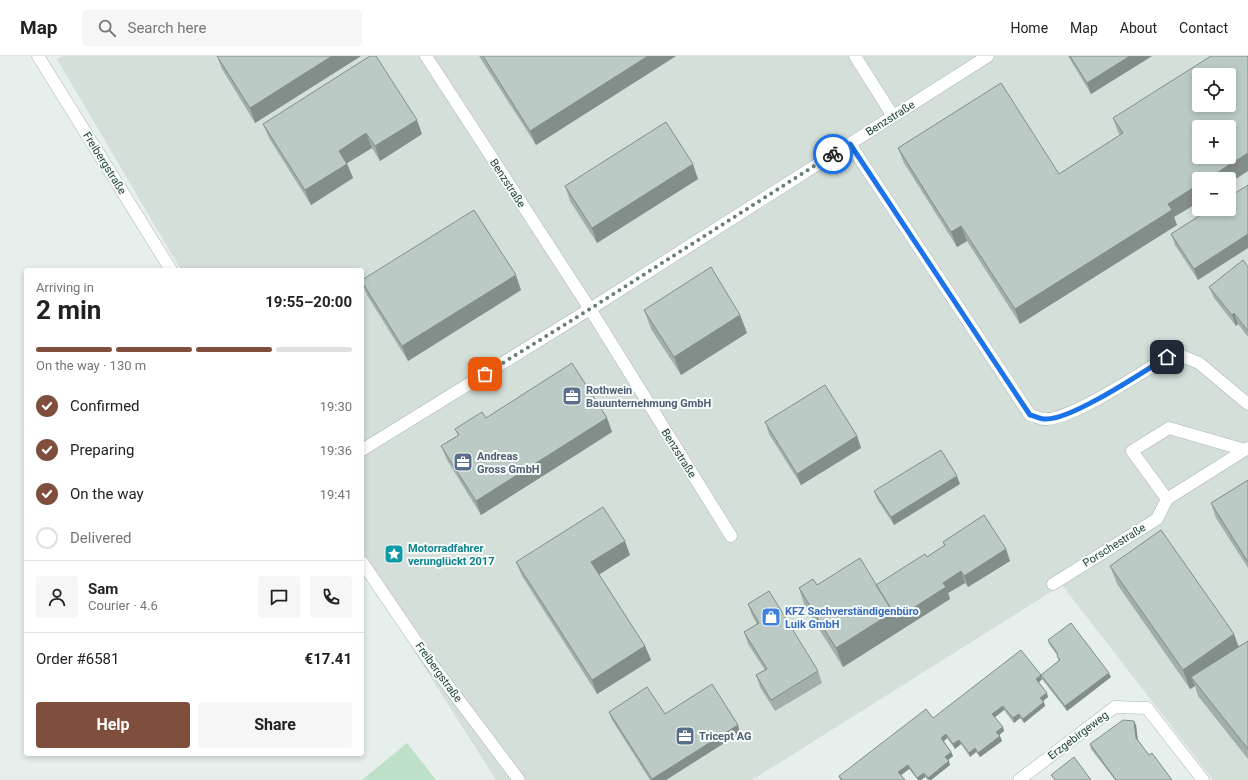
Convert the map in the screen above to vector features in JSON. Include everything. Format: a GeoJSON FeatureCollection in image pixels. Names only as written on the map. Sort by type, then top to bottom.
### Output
{"type":"FeatureCollection","features":[{"type":"Feature","properties":{"kind":"street","name":"Freibergstraße"},"geometry":{"type":"LineString","coordinates":[[38,56],[170,268]]}},
{"type":"Feature","properties":{"kind":"street","name":"Benzstraße"},"geometry":{"type":"LineString","coordinates":[[426,56],[590,309],[730,536]]}},
{"type":"Feature","properties":{"kind":"street"},"geometry":{"type":"LineString","coordinates":[[855,56],[893,116]]}},
{"type":"Feature","properties":{"kind":"street","name":"Benzstraße"},"geometry":{"type":"LineString","coordinates":[[364,449],[590,309],[988,56]]}},
{"type":"Feature","properties":{"kind":"street"},"geometry":{"type":"LineString","coordinates":[[850,144],[1030,415],[1045,419],[1062,417],[1089,404],[1167,357],[1182,356],[1199,363],[1248,404]]}},
{"type":"Feature","properties":{"kind":"street"},"geometry":{"type":"LineString","coordinates":[[1169,428],[1247,449],[1167,499],[1132,451],[1169,428]]}},
{"type":"Feature","properties":{"kind":"street","name":"Porschestraße"},"geometry":{"type":"LineString","coordinates":[[1054,584],[1157,519],[1167,499]]}},
{"type":"Feature","properties":{"kind":"street","name":"Freibergstraße"},"geometry":{"type":"LineString","coordinates":[[364,565],[428,659],[519,780]]}},
{"type":"Feature","properties":{"kind":"street","name":"Erzgebirgeweg"},"geometry":{"type":"LineString","coordinates":[[1019,780],[1115,708],[1147,708],[1203,780]]}},
{"type":"Feature","properties":{"kind":"shaded area"},"geometry":{"type":"Polygon","coordinates":[[[63,56],[1248,56],[1248,780],[1213,780],[1062,585],[752,780],[496,780],[364,572],[364,268],[180,268],[57,59],[63,56]]]}},
{"type":"Feature","properties":{"kind":"green space"},"geometry":{"type":"Polygon","coordinates":[[[407,743],[436,780],[362,780],[407,743]]]}},
{"type":"Feature","properties":{"kind":"building"},"geometry":{"type":"Polygon","coordinates":[[[217,56],[332,56],[250,108],[217,56]]]}},
{"type":"Feature","properties":{"kind":"building"},"geometry":{"type":"Polygon","coordinates":[[[370,56],[376,56],[417,120],[375,146],[366,133],[339,151],[347,164],[305,190],[263,124],[370,56]]]}},
{"type":"Feature","properties":{"kind":"building"},"geometry":{"type":"Polygon","coordinates":[[[483,56],[648,56],[530,131],[483,56]]]}},
{"type":"Feature","properties":{"kind":"building"},"geometry":{"type":"Polygon","coordinates":[[[1070,56],[1130,56],[1087,83],[1070,56]]]}},
{"type":"Feature","properties":{"kind":"building"},"geometry":{"type":"Polygon","coordinates":[[[1211,56],[1248,56],[1248,153],[1236,161],[1236,120],[1192,120],[1192,164],[1231,164],[1218,172],[1192,172],[1192,189],[1168,204],[1172,210],[1015,309],[961,226],[951,232],[898,148],[1001,83],[1059,174],[1123,133],[1113,118],[1192,68],[1192,112],[1236,112],[1236,68],[1192,68],[1211,56]]]}},
{"type":"Feature","properties":{"kind":"building"},"geometry":{"type":"Polygon","coordinates":[[[666,122],[693,164],[592,228],[565,186],[666,122]]]}},
{"type":"Feature","properties":{"kind":"building"},"geometry":{"type":"Polygon","coordinates":[[[1248,185],[1248,234],[1194,269],[1171,234],[1199,216],[1236,216],[1236,193],[1248,185]]]}},
{"type":"Feature","properties":{"kind":"building"},"geometry":{"type":"Polygon","coordinates":[[[474,210],[516,275],[402,346],[364,285],[364,279],[474,210]]]}},
{"type":"Feature","properties":{"kind":"building"},"geometry":{"type":"Polygon","coordinates":[[[1243,260],[1248,267],[1248,331],[1234,313],[1232,315],[1209,287],[1243,260]]]}},
{"type":"Feature","properties":{"kind":"building"},"geometry":{"type":"Polygon","coordinates":[[[711,267],[740,315],[674,357],[644,310],[711,267]]]}},
{"type":"Feature","properties":{"kind":"building"},"geometry":{"type":"Polygon","coordinates":[[[572,363],[607,418],[476,501],[441,446],[459,435],[455,429],[482,412],[486,418],[572,363]]]}},
{"type":"Feature","properties":{"kind":"building"},"geometry":{"type":"Polygon","coordinates":[[[825,385],[857,436],[797,474],[765,422],[825,385]]]}},
{"type":"Feature","properties":{"kind":"building"},"geometry":{"type":"Polygon","coordinates":[[[941,450],[957,476],[891,517],[874,491],[941,450]]]}},
{"type":"Feature","properties":{"kind":"building"},"geometry":{"type":"Polygon","coordinates":[[[1248,480],[1248,562],[1211,503],[1248,480]]]}},
{"type":"Feature","properties":{"kind":"building"},"geometry":{"type":"Polygon","coordinates":[[[603,507],[625,541],[591,562],[645,646],[592,680],[516,562],[603,507]]]}},
{"type":"Feature","properties":{"kind":"building"},"geometry":{"type":"Polygon","coordinates":[[[984,515],[1006,549],[964,576],[961,571],[943,583],[946,587],[896,619],[876,585],[925,554],[927,557],[945,545],[943,542],[984,515]]]}},
{"type":"Feature","properties":{"kind":"building"},"geometry":{"type":"Polygon","coordinates":[[[1161,530],[1234,634],[1183,670],[1110,566],[1161,530]]]}},
{"type":"Feature","properties":{"kind":"building"},"geometry":{"type":"Polygon","coordinates":[[[860,558],[893,612],[836,648],[799,588],[813,579],[817,585],[860,558]]]}},
{"type":"Feature","properties":{"kind":"building"},"geometry":{"type":"Polygon","coordinates":[[[769,591],[818,671],[771,700],[756,675],[767,669],[744,632],[759,623],[748,604],[769,591]]]}},
{"type":"Feature","properties":{"kind":"building"},"geometry":{"type":"Polygon","coordinates":[[[1071,623],[1109,673],[1065,706],[1041,675],[1060,660],[1057,656],[1058,654],[1048,640],[1071,623]]]}},
{"type":"Feature","properties":{"kind":"building"},"geometry":{"type":"Polygon","coordinates":[[[1248,641],[1248,749],[1191,677],[1248,641]]]}},
{"type":"Feature","properties":{"kind":"building"},"geometry":{"type":"Polygon","coordinates":[[[1021,650],[1041,675],[1036,679],[1047,693],[1040,698],[1044,702],[1023,719],[1019,714],[1013,718],[1003,706],[992,714],[1003,727],[996,732],[1000,736],[978,753],[975,748],[969,753],[959,740],[953,744],[946,734],[941,738],[951,752],[945,757],[949,761],[928,778],[924,773],[917,778],[908,765],[898,772],[905,780],[842,780],[839,776],[926,709],[933,718],[1021,650]]]}},
{"type":"Feature","properties":{"kind":"building"},"geometry":{"type":"Polygon","coordinates":[[[712,684],[738,725],[652,779],[609,712],[647,687],[665,714],[712,684]]]}},
{"type":"Feature","properties":{"kind":"building"},"geometry":{"type":"Polygon","coordinates":[[[1123,720],[1134,721],[1136,738],[1149,755],[1152,753],[1172,780],[1116,780],[1090,744],[1123,720]]]}},
{"type":"Feature","properties":{"kind":"building"},"geometry":{"type":"Polygon","coordinates":[[[1074,757],[1091,780],[1055,780],[1051,775],[1074,757]]]}},
{"type":"Feature","properties":{"kind":"way so far"},"geometry":{"type":"LineString","coordinates":[[485,374],[833,154]]}},
{"type":"Feature","properties":{"kind":"place","name":"Rothwein Bauunternehmung GmbH"},"geometry":{"type":"Point","coordinates":[572,396]}},
{"type":"Feature","properties":{"kind":"place","name":"Andreas Gross GmbH"},"geometry":{"type":"Point","coordinates":[463,462]}},
{"type":"Feature","properties":{"kind":"place","name":"Motorradfahrer verunglückt 2017"},"geometry":{"type":"Point","coordinates":[394,554]}},
{"type":"Feature","properties":{"kind":"place","name":"KFZ Sachverständigenbüro Luik GmbH"},"geometry":{"type":"Point","coordinates":[771,617]}},
{"type":"Feature","properties":{"kind":"place","name":"Tricept AG"},"geometry":{"type":"Point","coordinates":[685,736]}},
{"type":"Feature","properties":{"kind":"route"},"geometry":{"type":"LineString","coordinates":[[833,154],[850,144],[1030,415],[1045,419],[1062,417],[1089,404],[1167,357]]}}]}
